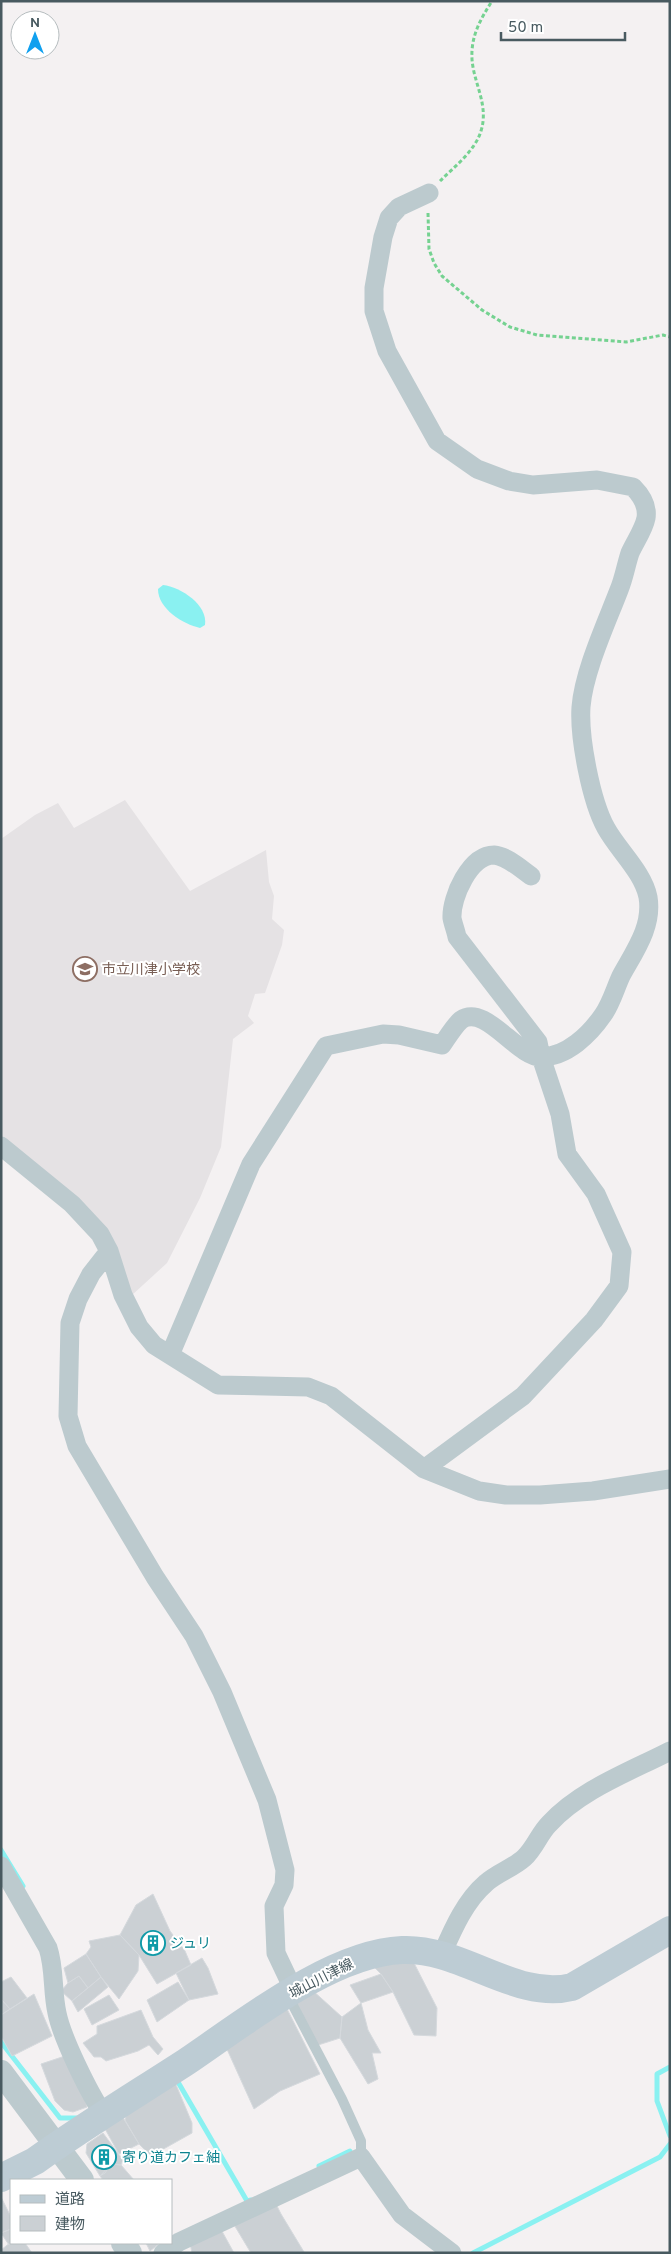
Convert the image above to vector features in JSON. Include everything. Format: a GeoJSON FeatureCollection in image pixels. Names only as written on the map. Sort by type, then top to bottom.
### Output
{"type":"FeatureCollection","features":[{"type":"Feature","properties":{"kind":"main road","name":"城山川津線"},"geometry":{"type":"LineString","coordinates":[[1,2178],[34,2161],[56,2146],[100,2109],[291,1993],[327,1973],[372,1954],[402,1950],[442,1954],[511,1980],[539,1989],[556,1991],[572,1987],[670,1930]]}},
{"type":"Feature","properties":{"kind":"street"},"geometry":{"type":"LineString","coordinates":[[170,1355],[252,1164],[326,1046],[383,1034],[399,1035],[442,1045],[461,1020],[471,1017],[484,1020],[528,1053],[540,1057],[558,1053],[586,1037],[605,1013],[622,976],[636,952],[649,911],[647,895],[640,879],[606,827],[597,806],[582,737],[581,707],[601,630],[620,588],[630,553],[646,518],[646,504],[633,487],[598,480],[534,485],[509,481],[477,469],[436,441],[387,351],[374,311],[374,288],[383,238],[389,218],[399,207],[428,193]]}},
{"type":"Feature","properties":{"kind":"street"},"geometry":{"type":"LineString","coordinates":[[424,1469],[523,1396],[594,1320],[619,1286],[622,1252],[596,1194],[567,1154],[560,1114],[540,1057],[538,1042],[457,937],[452,918],[455,899],[464,876],[479,860],[494,855],[509,861],[532,876]]}},
{"type":"Feature","properties":{"kind":"street"},"geometry":{"type":"LineString","coordinates":[[1,1146],[72,1204],[100,1234],[109,1251],[123,1295],[139,1327],[154,1346],[218,1385],[308,1387],[331,1396],[424,1469],[479,1491],[506,1496],[540,1496],[593,1491],[670,1479]]}},
{"type":"Feature","properties":{"kind":"street"},"geometry":{"type":"LineString","coordinates":[[109,1251],[90,1274],[78,1299],[70,1323],[68,1416],[77,1446],[155,1577],[194,1636],[222,1692],[267,1800],[285,1870],[284,1885],[274,1906],[276,1953],[291,1993]]}},
{"type":"Feature","properties":{"kind":"street"},"geometry":{"type":"LineString","coordinates":[[442,1954],[469,1902],[487,1882],[523,1859],[534,1848],[552,1821],[588,1793],[670,1751]]}},
{"type":"Feature","properties":{"kind":"street"},"geometry":{"type":"LineString","coordinates":[[1,1866],[6,1885],[48,1948],[52,1961],[57,2016],[68,2044],[100,2109]]}},
{"type":"Feature","properties":{"kind":"street"},"geometry":{"type":"LineString","coordinates":[[1,2072],[81,2179]]}},
{"type":"Feature","properties":{"kind":"street"},"geometry":{"type":"LineString","coordinates":[[163,2253],[179,2242],[361,2157],[402,2215],[452,2253]]}},
{"type":"Feature","properties":{"kind":"lane"},"geometry":{"type":"LineString","coordinates":[[291,1993],[361,2141],[361,2157]]}},
{"type":"Feature","properties":{"kind":"path"},"geometry":{"type":"LineString","coordinates":[[492,1],[478,23],[472,51],[485,110],[481,132],[469,152],[428,193],[429,249],[434,263],[442,276],[463,295],[510,327],[537,334],[626,342],[663,335],[670,337]]}},
{"type":"Feature","properties":{"kind":"shaded area"},"geometry":{"type":"Polygon","coordinates":[[[125,800],[190,891],[266,850],[269,882],[274,896],[272,919],[284,930],[282,945],[265,993],[255,994],[248,1016],[254,1023],[233,1039],[221,1147],[200,1198],[167,1263],[131,1296],[115,1246],[1,1138],[1,839],[35,815],[58,803],[74,828],[125,800]]]}},
{"type":"Feature","properties":{"kind":"water"},"geometry":{"type":"Polygon","coordinates":[[[163,585],[178,589],[192,598],[202,611],[205,625],[200,628],[193,626],[179,619],[167,609],[159,596],[158,589],[163,585]]]}},
{"type":"Feature","properties":{"kind":"building","name":"ジュリ"},"geometry":{"type":"Polygon","coordinates":[[[153,1894],[170,1931],[185,1951],[191,1965],[157,1984],[139,1955],[120,1935],[136,1905],[153,1894]]]}},
{"type":"Feature","properties":{"kind":"building"},"geometry":{"type":"Polygon","coordinates":[[[120,1935],[139,1955],[138,1971],[119,1999],[101,1977],[86,1954],[91,1947],[89,1941],[120,1935]]]}},
{"type":"Feature","properties":{"kind":"building"},"geometry":{"type":"Polygon","coordinates":[[[86,1954],[101,1977],[88,1988],[79,1976],[68,1983],[64,1968],[86,1954]]]}},
{"type":"Feature","properties":{"kind":"building"},"geometry":{"type":"Polygon","coordinates":[[[202,1958],[218,1994],[189,2000],[176,1973],[202,1958]]]}},
{"type":"Feature","properties":{"kind":"building"},"geometry":{"type":"Polygon","coordinates":[[[370,1963],[414,1963],[437,2008],[436,2036],[414,2035],[393,1992],[381,1974],[370,1963]]]}},
{"type":"Feature","properties":{"kind":"building"},"geometry":{"type":"Polygon","coordinates":[[[381,1974],[393,1992],[361,2003],[350,1985],[381,1974]]]}},
{"type":"Feature","properties":{"kind":"building"},"geometry":{"type":"Polygon","coordinates":[[[79,1976],[88,1988],[72,2001],[61,1991],[68,1983],[79,1976]]]}},
{"type":"Feature","properties":{"kind":"building"},"geometry":{"type":"Polygon","coordinates":[[[11,1977],[27,1998],[10,2009],[1,1999],[1,1982],[11,1977]]]}},
{"type":"Feature","properties":{"kind":"building"},"geometry":{"type":"Polygon","coordinates":[[[101,1977],[108,1987],[78,2012],[72,2001],[101,1977]]]}},
{"type":"Feature","properties":{"kind":"building"},"geometry":{"type":"Polygon","coordinates":[[[178,1982],[189,2000],[157,2022],[147,2000],[178,1982]]]}},
{"type":"Feature","properties":{"kind":"building"},"geometry":{"type":"Polygon","coordinates":[[[311,1989],[342,2017],[340,2038],[315,2046],[287,1995],[311,1989]]]}},
{"type":"Feature","properties":{"kind":"building"},"geometry":{"type":"Polygon","coordinates":[[[34,1994],[52,2036],[12,2056],[1,2036],[1,2015],[34,1994]]]}},
{"type":"Feature","properties":{"kind":"building"},"geometry":{"type":"Polygon","coordinates":[[[109,1995],[119,2010],[92,2025],[84,2009],[109,1995]]]}},
{"type":"Feature","properties":{"kind":"building"},"geometry":{"type":"Polygon","coordinates":[[[1,1999],[10,2009],[1,2015],[1,1999]]]}},
{"type":"Feature","properties":{"kind":"building"},"geometry":{"type":"Polygon","coordinates":[[[284,2003],[320,2074],[280,2091],[254,2109],[226,2047],[284,2003]]]}},
{"type":"Feature","properties":{"kind":"building"},"geometry":{"type":"Polygon","coordinates":[[[361,2003],[368,2030],[381,2053],[372,2053],[378,2079],[368,2084],[340,2038],[342,2017],[361,2003]]]}},
{"type":"Feature","properties":{"kind":"building"},"geometry":{"type":"Polygon","coordinates":[[[141,2010],[153,2037],[163,2049],[158,2055],[149,2045],[138,2051],[106,2061],[101,2057],[94,2057],[83,2043],[97,2034],[97,2026],[141,2010]]]}},
{"type":"Feature","properties":{"kind":"building"},"geometry":{"type":"Polygon","coordinates":[[[65,2056],[81,2084],[87,2107],[73,2112],[64,2110],[55,2101],[41,2064],[65,2056]]]}},
{"type":"Feature","properties":{"kind":"building"},"geometry":{"type":"Polygon","coordinates":[[[174,2080],[192,2123],[192,2133],[151,2156],[139,2144],[125,2120],[131,2097],[174,2080]]]}},
{"type":"Feature","properties":{"kind":"building"},"geometry":{"type":"Polygon","coordinates":[[[119,2111],[139,2144],[119,2154],[99,2118],[119,2111]]]}},
{"type":"Feature","properties":{"kind":"building","name":"寄り道カフェ紬"},"geometry":{"type":"Polygon","coordinates":[[[103,2133],[123,2160],[121,2165],[111,2164],[105,2173],[100,2176],[86,2153],[87,2144],[103,2133]]]}},
{"type":"Feature","properties":{"kind":"building"},"geometry":{"type":"Polygon","coordinates":[[[111,2164],[121,2165],[133,2179],[102,2179],[100,2176],[111,2164]]]}},
{"type":"Feature","properties":{"kind":"building"},"geometry":{"type":"Polygon","coordinates":[[[1,2197],[10,2215],[10,2229],[1,2233],[1,2197]]]}},
{"type":"Feature","properties":{"kind":"building"},"geometry":{"type":"Polygon","coordinates":[[[276,2204],[304,2252],[251,2253],[233,2223],[276,2204]]]}},
{"type":"Feature","properties":{"kind":"building"},"geometry":{"type":"Polygon","coordinates":[[[218,2224],[234,2253],[192,2253],[190,2243],[218,2224]]]}},
{"type":"Feature","properties":{"kind":"building"},"geometry":{"type":"Polygon","coordinates":[[[10,2229],[9,2245],[1,2233],[10,2229]]]}},
{"type":"Feature","properties":{"kind":"building"},"geometry":{"type":"Polygon","coordinates":[[[10,2243],[26,2244],[32,2253],[1,2253],[1,2250],[10,2243]]]}},
{"type":"Feature","properties":{"kind":"building"},"geometry":{"type":"Polygon","coordinates":[[[146,2244],[159,2244],[150,2251],[146,2244]]]}},
{"type":"Feature","properties":{"kind":"waterway"},"geometry":{"type":"LineString","coordinates":[[1,1850],[23,1886]]}},
{"type":"Feature","properties":{"kind":"waterway"},"geometry":{"type":"LineString","coordinates":[[1,2042],[60,2118],[77,2118]]}},
{"type":"Feature","properties":{"kind":"waterway"},"geometry":{"type":"LineString","coordinates":[[670,2067],[657,2074],[657,2101],[670,2136]]}},
{"type":"Feature","properties":{"kind":"waterway"},"geometry":{"type":"LineString","coordinates":[[174,2080],[178,2082],[247,2201],[251,2200]]}},
{"type":"Feature","properties":{"kind":"waterway"},"geometry":{"type":"LineString","coordinates":[[473,2253],[660,2157],[670,2144]]}},
{"type":"Feature","properties":{"kind":"waterway"},"geometry":{"type":"LineString","coordinates":[[319,2166],[350,2151]]}},
{"type":"Feature","properties":{"kind":"place","name":"市立川津小学校"},"geometry":{"type":"Point","coordinates":[85,969]}},
{"type":"Feature","properties":{"kind":"place","name":"ジュリ"},"geometry":{"type":"Point","coordinates":[153,1943]}},
{"type":"Feature","properties":{"kind":"place","name":"寄り道カフェ紬"},"geometry":{"type":"Point","coordinates":[104,2157]}}]}
